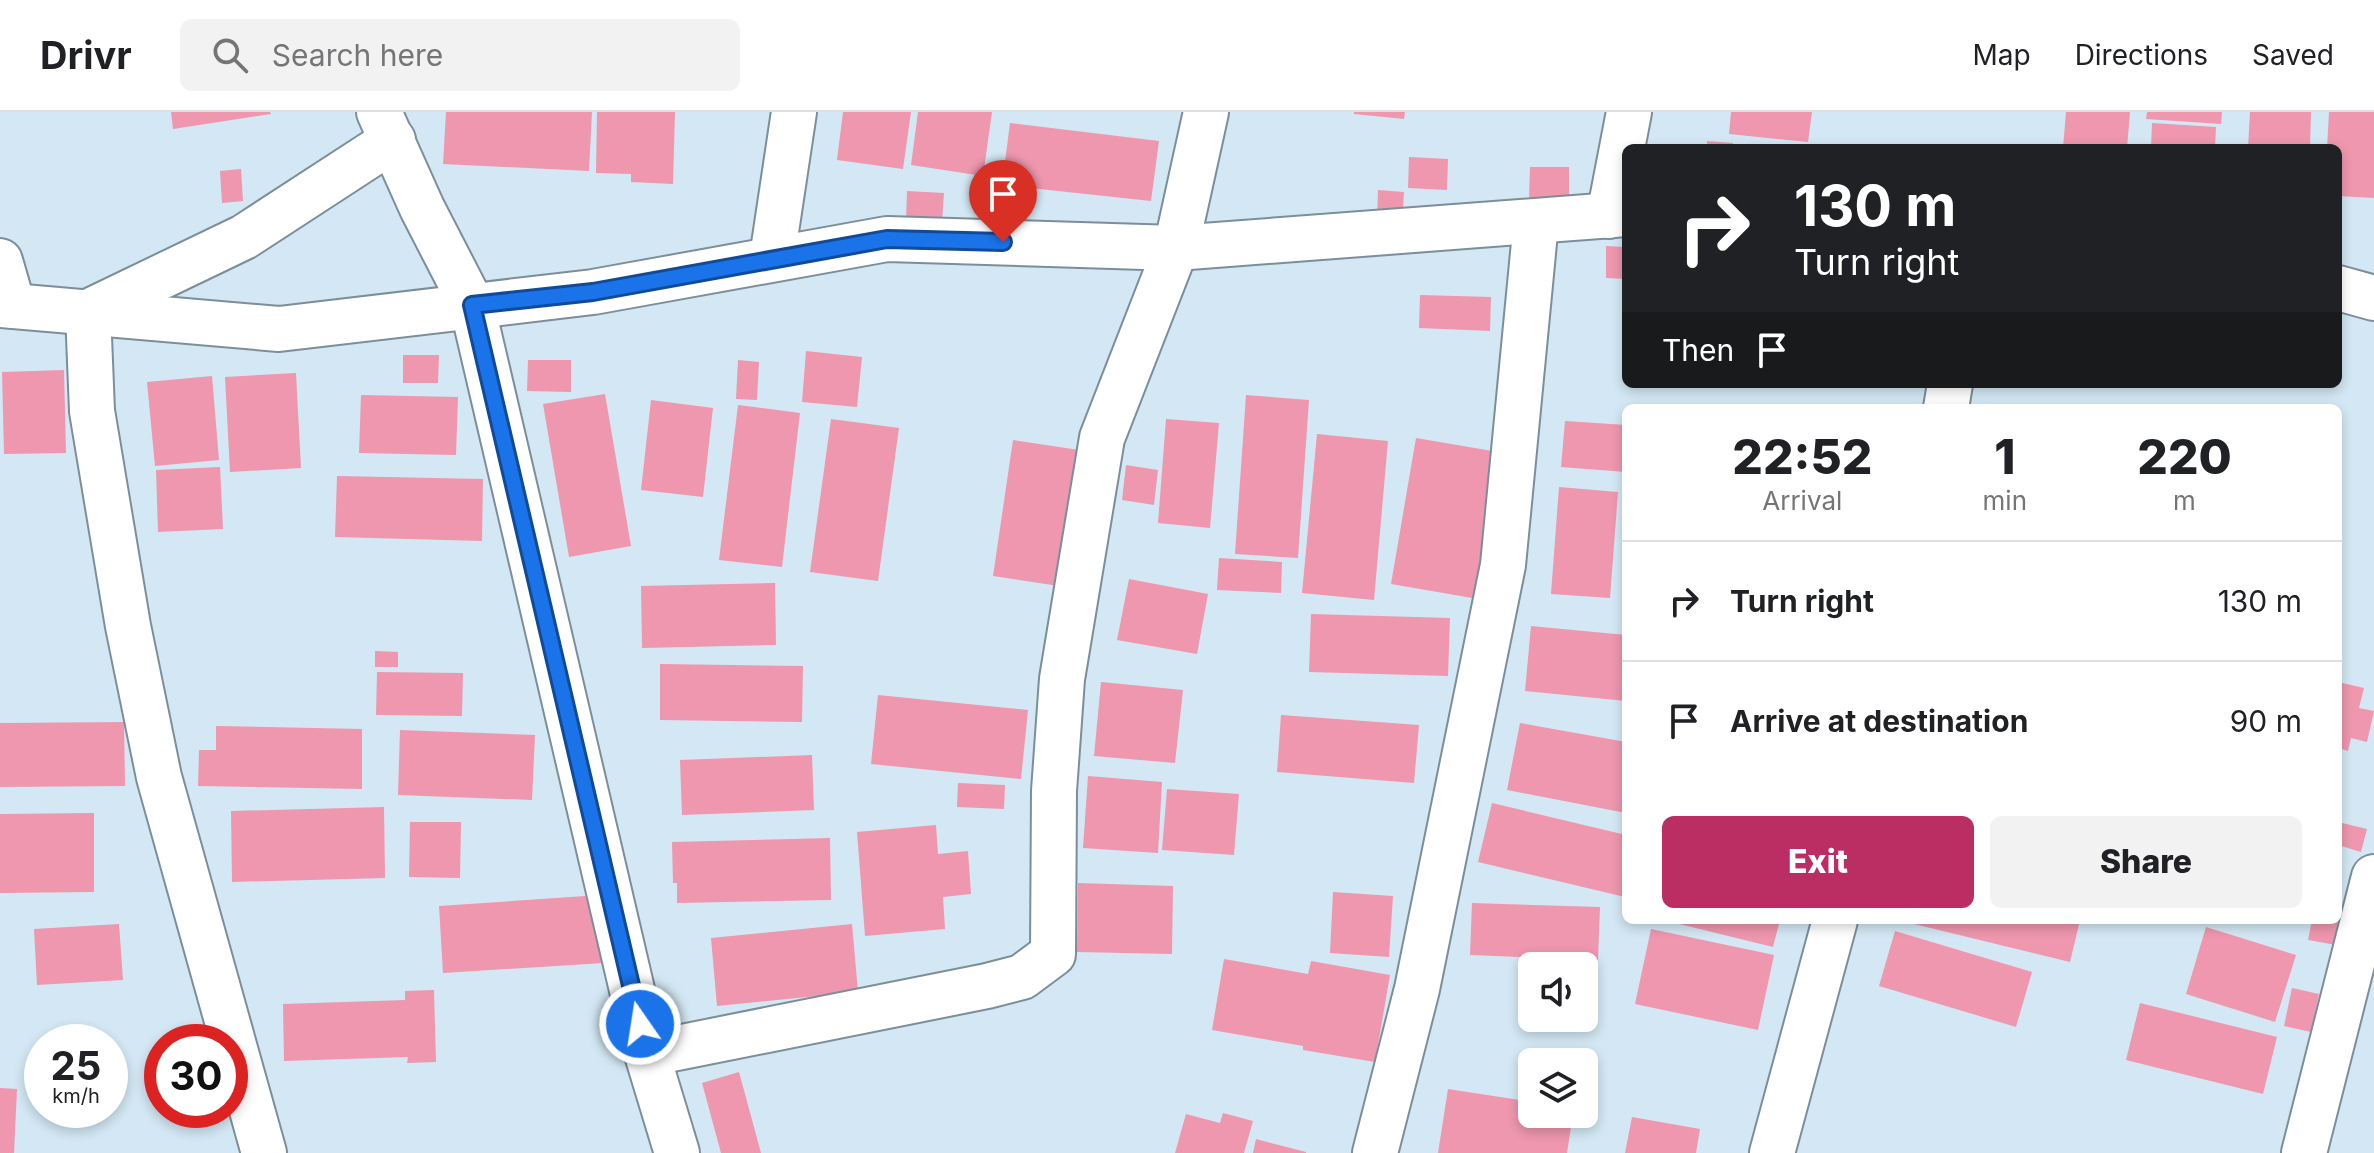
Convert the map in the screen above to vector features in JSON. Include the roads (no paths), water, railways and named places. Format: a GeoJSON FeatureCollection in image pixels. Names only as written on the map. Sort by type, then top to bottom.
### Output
{"type":"FeatureCollection","features":[{"type":"Feature","properties":{"kind":"street"},"geometry":{"type":"LineString","coordinates":[[772,258],[794,112]]}},
{"type":"Feature","properties":{"kind":"street"},"geometry":{"type":"LineString","coordinates":[[647,1054],[987,986],[1022,977],[1053,954],[1054,791],[1062,679],[1102,438],[1176,248],[1206,112]]}},
{"type":"Feature","properties":{"kind":"street"},"geometry":{"type":"LineString","coordinates":[[1626,144],[1629,112]]}},
{"type":"Feature","properties":{"kind":"street"},"geometry":{"type":"LineString","coordinates":[[88,312],[244,237],[386,126],[422,208],[472,305],[647,1054],[677,1153]]}},
{"type":"Feature","properties":{"kind":"street"},"geometry":{"type":"LineString","coordinates":[[0,261],[6,306],[279,329],[593,292],[887,239],[1176,248],[1618,215],[1622,178]]}},
{"type":"Feature","properties":{"kind":"street"},"geometry":{"type":"LineString","coordinates":[[1375,1153],[1417,989],[1503,565],[1536,222]]}},
{"type":"Feature","properties":{"kind":"street"},"geometry":{"type":"LineString","coordinates":[[2342,289],[2374,298]]}},
{"type":"Feature","properties":{"kind":"street"},"geometry":{"type":"LineString","coordinates":[[88,312],[92,411],[128,626],[159,777],[264,1153]]}},
{"type":"Feature","properties":{"kind":"street"},"geometry":{"type":"LineString","coordinates":[[2304,1153],[2374,877]]}},
{"type":"Feature","properties":{"kind":"street"},"geometry":{"type":"LineString","coordinates":[[1772,1153],[1834,924]]}}]}
